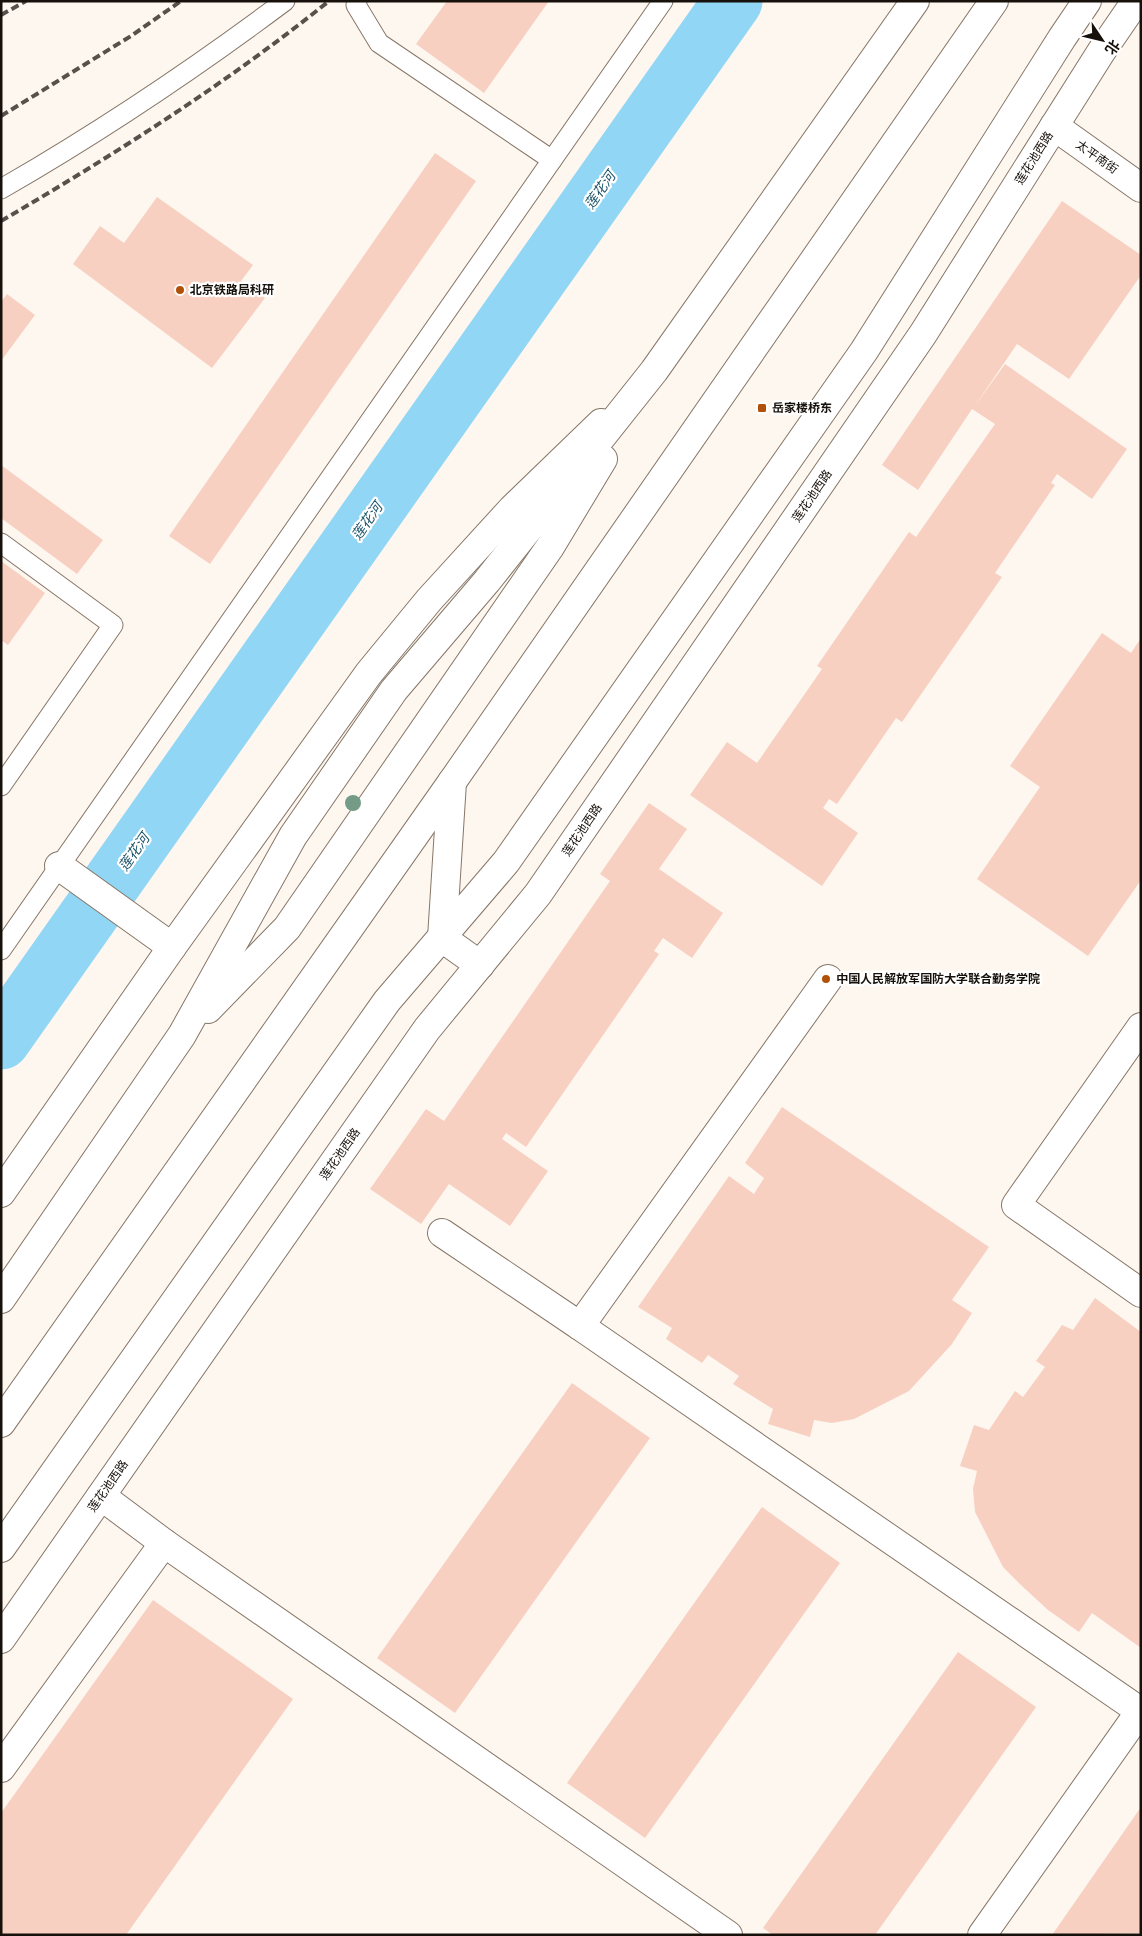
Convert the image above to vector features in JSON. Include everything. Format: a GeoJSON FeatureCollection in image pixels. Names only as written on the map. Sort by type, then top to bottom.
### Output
{"type":"FeatureCollection","features":[{"type":"Feature","properties":{"kind":"main road"},"geometry":{"type":"LineString","coordinates":[[1,1299],[182,1035],[293,836],[394,690],[486,581],[654,371],[915,1]]}},
{"type":"Feature","properties":{"kind":"main road"},"geometry":{"type":"LineString","coordinates":[[1,1422],[452,782],[994,1]]}},
{"type":"Feature","properties":{"kind":"main road"},"geometry":{"type":"LineString","coordinates":[[1,1548],[387,1001],[506,862],[864,351],[1062,38],[1088,1]]}},
{"type":"Feature","properties":{"kind":"main road","name":"莲花池西路"},"geometry":{"type":"LineString","coordinates":[[1,1639],[427,1029],[538,894],[917,342],[1136,1]]}},
{"type":"Feature","properties":{"kind":"main road","name":"太平南街"},"geometry":{"type":"LineString","coordinates":[[1054,126],[1141,188]]}},
{"type":"Feature","properties":{"kind":"main road"},"geometry":{"type":"LineString","coordinates":[[1,1193],[172,947],[369,673],[429,600],[512,509],[654,371]]}},
{"type":"Feature","properties":{"kind":"main road"},"geometry":{"type":"LineString","coordinates":[[182,1035],[287,928],[550,547],[654,371]]}},
{"type":"Feature","properties":{"kind":"main road"},"geometry":{"type":"LineString","coordinates":[[442,938],[452,782]]}},
{"type":"Feature","properties":{"kind":"main road"},"geometry":{"type":"LineString","coordinates":[[59,866],[172,947]]}},
{"type":"Feature","properties":{"kind":"main road"},"geometry":{"type":"LineString","coordinates":[[442,938],[480,965]]}},
{"type":"Feature","properties":{"kind":"main road"},"geometry":{"type":"LineString","coordinates":[[580,1326],[828,979]]}},
{"type":"Feature","properties":{"kind":"main road"},"geometry":{"type":"LineString","coordinates":[[1141,1027],[1016,1205],[1141,1293]]}},
{"type":"Feature","properties":{"kind":"main road"},"geometry":{"type":"LineString","coordinates":[[442,1233],[1140,1711],[982,1935]]}},
{"type":"Feature","properties":{"kind":"main road"},"geometry":{"type":"LineString","coordinates":[[101,1496],[164,1543],[728,1935]]}},
{"type":"Feature","properties":{"kind":"main road"},"geometry":{"type":"LineString","coordinates":[[1,1768],[164,1543]]}},
{"type":"Feature","properties":{"kind":"lane"},"geometry":{"type":"LineString","coordinates":[[1,189],[58,156],[206,60],[286,1]]}},
{"type":"Feature","properties":{"kind":"lane"},"geometry":{"type":"LineString","coordinates":[[357,1],[356,5],[379,43],[552,160]]}},
{"type":"Feature","properties":{"kind":"lane"},"geometry":{"type":"LineString","coordinates":[[1,950],[663,1]]}},
{"type":"Feature","properties":{"kind":"lane"},"geometry":{"type":"LineString","coordinates":[[1,543],[113,625],[1,786]]}},
{"type":"Feature","properties":{"kind":"building"},"geometry":{"type":"Polygon","coordinates":[[[447,1],[549,1],[484,93],[416,44],[447,1]]]}},
{"type":"Feature","properties":{"kind":"building"},"geometry":{"type":"Polygon","coordinates":[[[435,153],[476,181],[210,564],[169,536],[435,153]]]}},
{"type":"Feature","properties":{"kind":"building","name":"北京铁路局科研"},"geometry":{"type":"Polygon","coordinates":[[[157,197],[253,265],[241,281],[265,298],[212,368],[73,264],[100,226],[124,243],[157,197]]]}},
{"type":"Feature","properties":{"kind":"building"},"geometry":{"type":"Polygon","coordinates":[[[1062,201],[1141,255],[1141,275],[1069,379],[1017,344],[974,407],[1005,364],[1127,449],[1092,499],[1057,474],[1051,483],[1055,485],[995,573],[1002,577],[902,722],[896,718],[837,804],[829,799],[823,808],[858,833],[822,886],[690,795],[727,742],[757,763],[822,669],[817,666],[909,532],[916,537],[995,424],[972,409],[918,490],[882,465],[1062,201]]]}},
{"type":"Feature","properties":{"kind":"building"},"geometry":{"type":"Polygon","coordinates":[[[7,294],[35,315],[1,361],[1,302],[7,294]]]}},
{"type":"Feature","properties":{"kind":"building"},"geometry":{"type":"Polygon","coordinates":[[[1,465],[103,540],[77,574],[1,518],[1,465]]]}},
{"type":"Feature","properties":{"kind":"building"},"geometry":{"type":"Polygon","coordinates":[[[1,561],[45,593],[8,645],[1,640],[1,561]]]}},
{"type":"Feature","properties":{"kind":"building"},"geometry":{"type":"Polygon","coordinates":[[[1102,633],[1131,653],[1141,638],[1141,880],[1088,956],[977,879],[1040,787],[1010,766],[1102,633]]]}},
{"type":"Feature","properties":{"kind":"building"},"geometry":{"type":"Polygon","coordinates":[[[649,803],[687,829],[659,869],[723,913],[692,958],[663,938],[654,951],[659,954],[526,1147],[506,1133],[502,1139],[548,1171],[510,1226],[449,1184],[421,1224],[370,1189],[426,1109],[444,1121],[610,881],[600,874],[649,803]]]}},
{"type":"Feature","properties":{"kind":"building"},"geometry":{"type":"Polygon","coordinates":[[[782,1107],[989,1247],[952,1300],[972,1313],[952,1344],[909,1391],[854,1419],[832,1423],[814,1420],[810,1437],[768,1424],[773,1409],[733,1384],[739,1376],[708,1355],[702,1363],[666,1339],[672,1328],[638,1307],[729,1176],[754,1194],[764,1178],[745,1163],[782,1107]]]}},
{"type":"Feature","properties":{"kind":"building"},"geometry":{"type":"Polygon","coordinates":[[[1095,1298],[1141,1332],[1141,1648],[1092,1613],[1079,1632],[1048,1610],[1003,1567],[975,1512],[973,1489],[977,1471],[960,1466],[974,1425],[989,1430],[1015,1391],[1023,1397],[1045,1367],[1036,1361],[1062,1325],[1073,1330],[1095,1298]]]}},
{"type":"Feature","properties":{"kind":"building"},"geometry":{"type":"Polygon","coordinates":[[[572,1383],[650,1438],[455,1713],[377,1658],[572,1383]]]}},
{"type":"Feature","properties":{"kind":"building"},"geometry":{"type":"Polygon","coordinates":[[[762,1507],[840,1563],[645,1838],[567,1783],[762,1507]]]}},
{"type":"Feature","properties":{"kind":"building"},"geometry":{"type":"Polygon","coordinates":[[[153,1600],[293,1699],[126,1935],[1,1935],[1,1813],[153,1600]]]}},
{"type":"Feature","properties":{"kind":"building"},"geometry":{"type":"Polygon","coordinates":[[[958,1652],[1036,1707],[875,1935],[773,1935],[763,1928],[958,1652]]]}},
{"type":"Feature","properties":{"kind":"building"},"geometry":{"type":"Polygon","coordinates":[[[1141,1807],[1141,1933],[1052,1935],[1141,1807]]]}},
{"type":"Feature","properties":{"kind":"waterway","name":"莲花河"},"geometry":{"type":"LineString","coordinates":[[1,1040],[733,1]]}},
{"type":"Feature","properties":{"kind":"railway"},"geometry":{"type":"LineString","coordinates":[[1,15],[26,1]]}},
{"type":"Feature","properties":{"kind":"railway"},"geometry":{"type":"LineString","coordinates":[[1,116],[131,36],[181,1]]}},
{"type":"Feature","properties":{"kind":"railway"},"geometry":{"type":"LineString","coordinates":[[1,221],[169,117],[251,61],[329,1]]}},
{"type":"Feature","properties":{"kind":"place","name":"北京铁路局科研"},"geometry":{"type":"Point","coordinates":[180,290]}},
{"type":"Feature","properties":{"kind":"place","name":"岳家楼桥东"},"geometry":{"type":"Point","coordinates":[762,408]}},
{"type":"Feature","properties":{"kind":"place","name":"中国人民解放军国防大学联合勤务学院"},"geometry":{"type":"Point","coordinates":[826,979]}}]}
